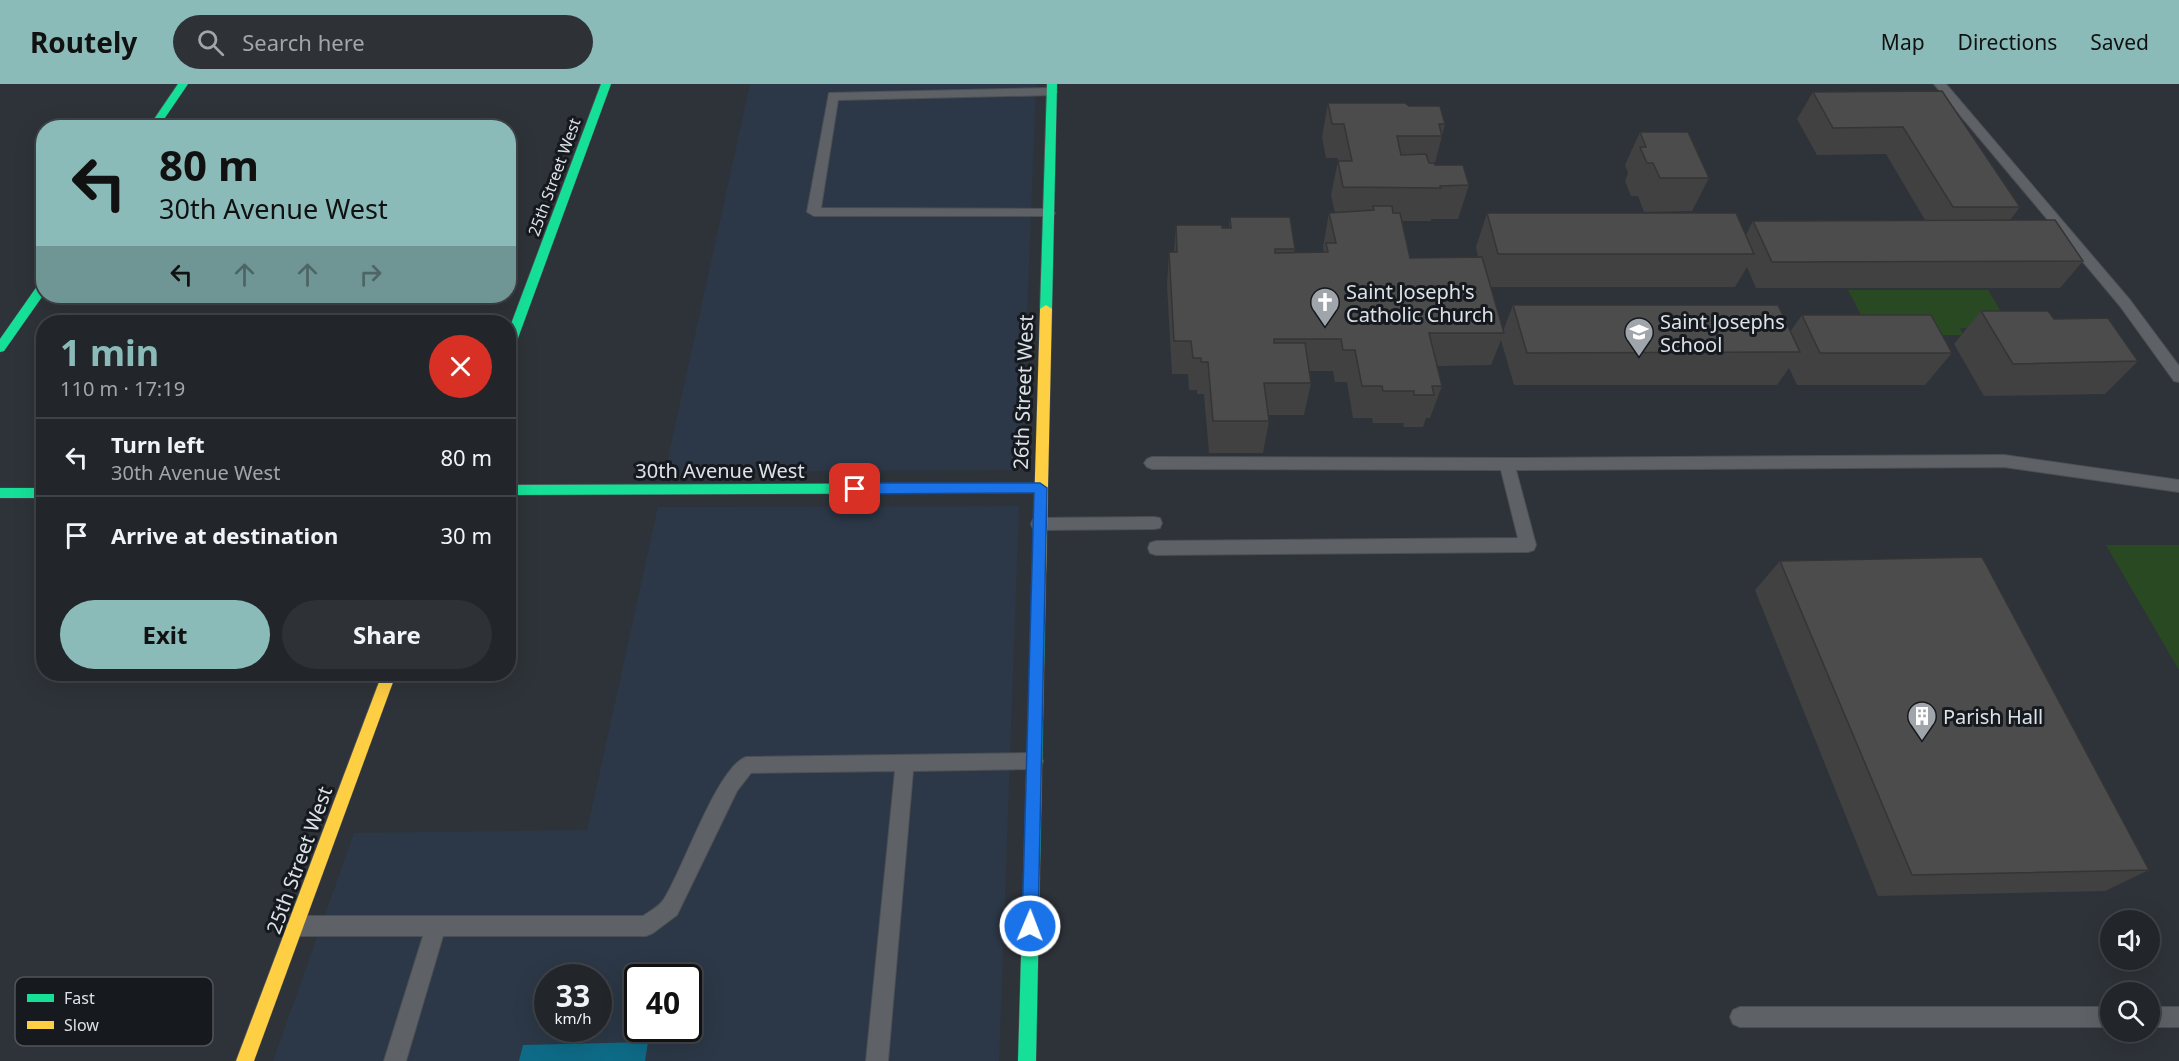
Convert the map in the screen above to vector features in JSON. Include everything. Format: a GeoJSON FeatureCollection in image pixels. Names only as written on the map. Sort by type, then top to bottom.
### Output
{"type":"FeatureCollection","features":[{"type":"Feature","properties":{"kind":"street"},"geometry":{"type":"LineString","coordinates":[[158,120],[183,84]]}},
{"type":"Feature","properties":{"kind":"street","name":"25th Street West"},"geometry":{"type":"LineString","coordinates":[[516,328],[606,84]]}},
{"type":"Feature","properties":{"kind":"street","name":"26th Street West"},"geometry":{"type":"LineString","coordinates":[[1027,1061],[1051,88]]}},
{"type":"Feature","properties":{"kind":"street"},"geometry":{"type":"LineString","coordinates":[[0,348],[36,296]]}},
{"type":"Feature","properties":{"kind":"street","name":"30th Avenue West"},"geometry":{"type":"LineString","coordinates":[[516,490],[1040,488]]}},
{"type":"Feature","properties":{"kind":"street"},"geometry":{"type":"LineString","coordinates":[[0,493],[36,493]]}},
{"type":"Feature","properties":{"kind":"street","name":"25th Street West"},"geometry":{"type":"LineString","coordinates":[[245,1061],[386,681]]}},
{"type":"Feature","properties":{"kind":"lane"},"geometry":{"type":"LineString","coordinates":[[1940,84],[2125,303],[2179,377]]}},
{"type":"Feature","properties":{"kind":"lane"},"geometry":{"type":"LineString","coordinates":[[1048,213],[814,212],[833,96],[1051,88]]}},
{"type":"Feature","properties":{"kind":"lane"},"geometry":{"type":"LineString","coordinates":[[1152,463],[1507,464],[2004,461],[2179,486]]}},
{"type":"Feature","properties":{"kind":"lane"},"geometry":{"type":"LineString","coordinates":[[1156,548],[1528,545],[1507,464]]}},
{"type":"Feature","properties":{"kind":"lane"},"geometry":{"type":"LineString","coordinates":[[1039,524],[1154,523]]}},
{"type":"Feature","properties":{"kind":"lane"},"geometry":{"type":"LineString","coordinates":[[295,926],[646,926],[670,908],[730,785],[746,765],[1034,761]]}},
{"type":"Feature","properties":{"kind":"lane"},"geometry":{"type":"LineString","coordinates":[[877,1061],[905,762]]}},
{"type":"Feature","properties":{"kind":"lane"},"geometry":{"type":"LineString","coordinates":[[395,1061],[436,926]]}},
{"type":"Feature","properties":{"kind":"lane"},"geometry":{"type":"LineString","coordinates":[[1740,1017],[2100,1017]]}},
{"type":"Feature","properties":{"kind":"lane"},"geometry":{"type":"LineString","coordinates":[[2160,1017],[2179,1017]]}},
{"type":"Feature","properties":{"kind":"shaded area"},"geometry":{"type":"Polygon","coordinates":[[[750,84],[1036,84],[1021,470],[665,472],[750,84]]]}},
{"type":"Feature","properties":{"kind":"shaded area"},"geometry":{"type":"Polygon","coordinates":[[[1019,506],[999,1061],[273,1061],[354,833],[587,830],[658,507],[1019,506]]]}},
{"type":"Feature","properties":{"kind":"green space"},"geometry":{"type":"Polygon","coordinates":[[[1848,290],[1988,290],[2011,328],[1960,328],[1963,335],[1920,335],[1865,322],[1848,290]]]}},
{"type":"Feature","properties":{"kind":"green space"},"geometry":{"type":"Polygon","coordinates":[[[2106,545],[2179,545],[2179,670],[2106,545]]]}},
{"type":"Feature","properties":{"kind":"water"},"geometry":{"type":"Polygon","coordinates":[[[648,1042],[645,1061],[519,1061],[523,1045],[648,1042]]]}},
{"type":"Feature","properties":{"kind":"building"},"geometry":{"type":"Polygon","coordinates":[[[1942,91],[2020,207],[1953,207],[1903,127],[1833,128],[1813,92],[1942,91]]]}},
{"type":"Feature","properties":{"kind":"building"},"geometry":{"type":"Polygon","coordinates":[[[1328,103],[1405,103],[1409,106],[1440,106],[1445,124],[1439,124],[1442,136],[1397,136],[1401,155],[1426,154],[1429,163],[1435,165],[1463,165],[1469,185],[1440,186],[1441,188],[1343,187],[1338,161],[1352,161],[1344,124],[1332,124],[1328,103]]]}},
{"type":"Feature","properties":{"kind":"building"},"geometry":{"type":"Polygon","coordinates":[[[1640,132],[1688,132],[1709,178],[1660,178],[1653,163],[1647,163],[1640,147],[1646,147],[1640,132]]]}},
{"type":"Feature","properties":{"kind":"building","name":"Saint Joseph's Catholic Church"},"geometry":{"type":"Polygon","coordinates":[[[1373,206],[1392,206],[1393,213],[1400,213],[1410,258],[1482,257],[1504,333],[1429,333],[1442,386],[1432,386],[1434,395],[1414,395],[1414,391],[1383,391],[1382,386],[1362,386],[1355,350],[1343,350],[1341,339],[1274,339],[1274,343],[1305,343],[1311,383],[1264,383],[1269,421],[1213,421],[1208,362],[1201,362],[1201,358],[1193,358],[1191,341],[1174,341],[1169,252],[1177,252],[1176,225],[1222,225],[1222,228],[1231,228],[1230,217],[1290,217],[1295,249],[1275,249],[1275,253],[1328,252],[1326,243],[1336,243],[1329,213],[1374,210],[1373,206]]]}},
{"type":"Feature","properties":{"kind":"building"},"geometry":{"type":"Polygon","coordinates":[[[1487,213],[1736,213],[1754,254],[1498,254],[1487,213]]]}},
{"type":"Feature","properties":{"kind":"building"},"geometry":{"type":"Polygon","coordinates":[[[2055,220],[2083,261],[1772,262],[1753,221],[2055,220]]]}},
{"type":"Feature","properties":{"kind":"building"},"geometry":{"type":"Polygon","coordinates":[[[1513,305],[1778,305],[1800,352],[1527,353],[1513,305]]]}},
{"type":"Feature","properties":{"kind":"building"},"geometry":{"type":"Polygon","coordinates":[[[1981,311],[2048,311],[2054,319],[2108,318],[2138,361],[2013,364],[1981,311]]]}},
{"type":"Feature","properties":{"kind":"building"},"geometry":{"type":"Polygon","coordinates":[[[1802,315],[1931,315],[1952,353],[1820,353],[1802,315]]]}},
{"type":"Feature","properties":{"kind":"building","name":"Parish Hall"},"geometry":{"type":"Polygon","coordinates":[[[1982,557],[2149,870],[1912,875],[1780,561],[1982,557]]]}},
{"type":"Feature","properties":{"kind":"traffic: fast"},"geometry":{"type":"LineString","coordinates":[[158,120],[183,84]]}},
{"type":"Feature","properties":{"kind":"traffic: fast"},"geometry":{"type":"LineString","coordinates":[[516,327],[606,84]]}},
{"type":"Feature","properties":{"kind":"traffic: fast"},"geometry":{"type":"LineString","coordinates":[[1046,309],[1052,84]]}},
{"type":"Feature","properties":{"kind":"traffic: fast"},"geometry":{"type":"LineString","coordinates":[[0,348],[36,296]]}},
{"type":"Feature","properties":{"kind":"traffic: fast"},"geometry":{"type":"LineString","coordinates":[[516,490],[1040,488]]}},
{"type":"Feature","properties":{"kind":"traffic: fast"},"geometry":{"type":"LineString","coordinates":[[0,493],[36,493]]}},
{"type":"Feature","properties":{"kind":"traffic: fast"},"geometry":{"type":"LineString","coordinates":[[1027,1061],[1039,575]]}},
{"type":"Feature","properties":{"kind":"traffic: slow"},"geometry":{"type":"LineString","coordinates":[[1039,575],[1046,309]]}},
{"type":"Feature","properties":{"kind":"traffic: slow"},"geometry":{"type":"LineString","coordinates":[[245,1061],[386,681]]}},
{"type":"Feature","properties":{"kind":"place","name":"Saint Joseph's Catholic Church"},"geometry":{"type":"Point","coordinates":[1325,328]}},
{"type":"Feature","properties":{"kind":"place","name":"Saint Josephs School"},"geometry":{"type":"Point","coordinates":[1639,358]}},
{"type":"Feature","properties":{"kind":"place","name":"Parish Hall"},"geometry":{"type":"Point","coordinates":[1922,742]}},
{"type":"Feature","properties":{"kind":"route"},"geometry":{"type":"LineString","coordinates":[[855,489],[1040,488],[1030,926]]}}]}
